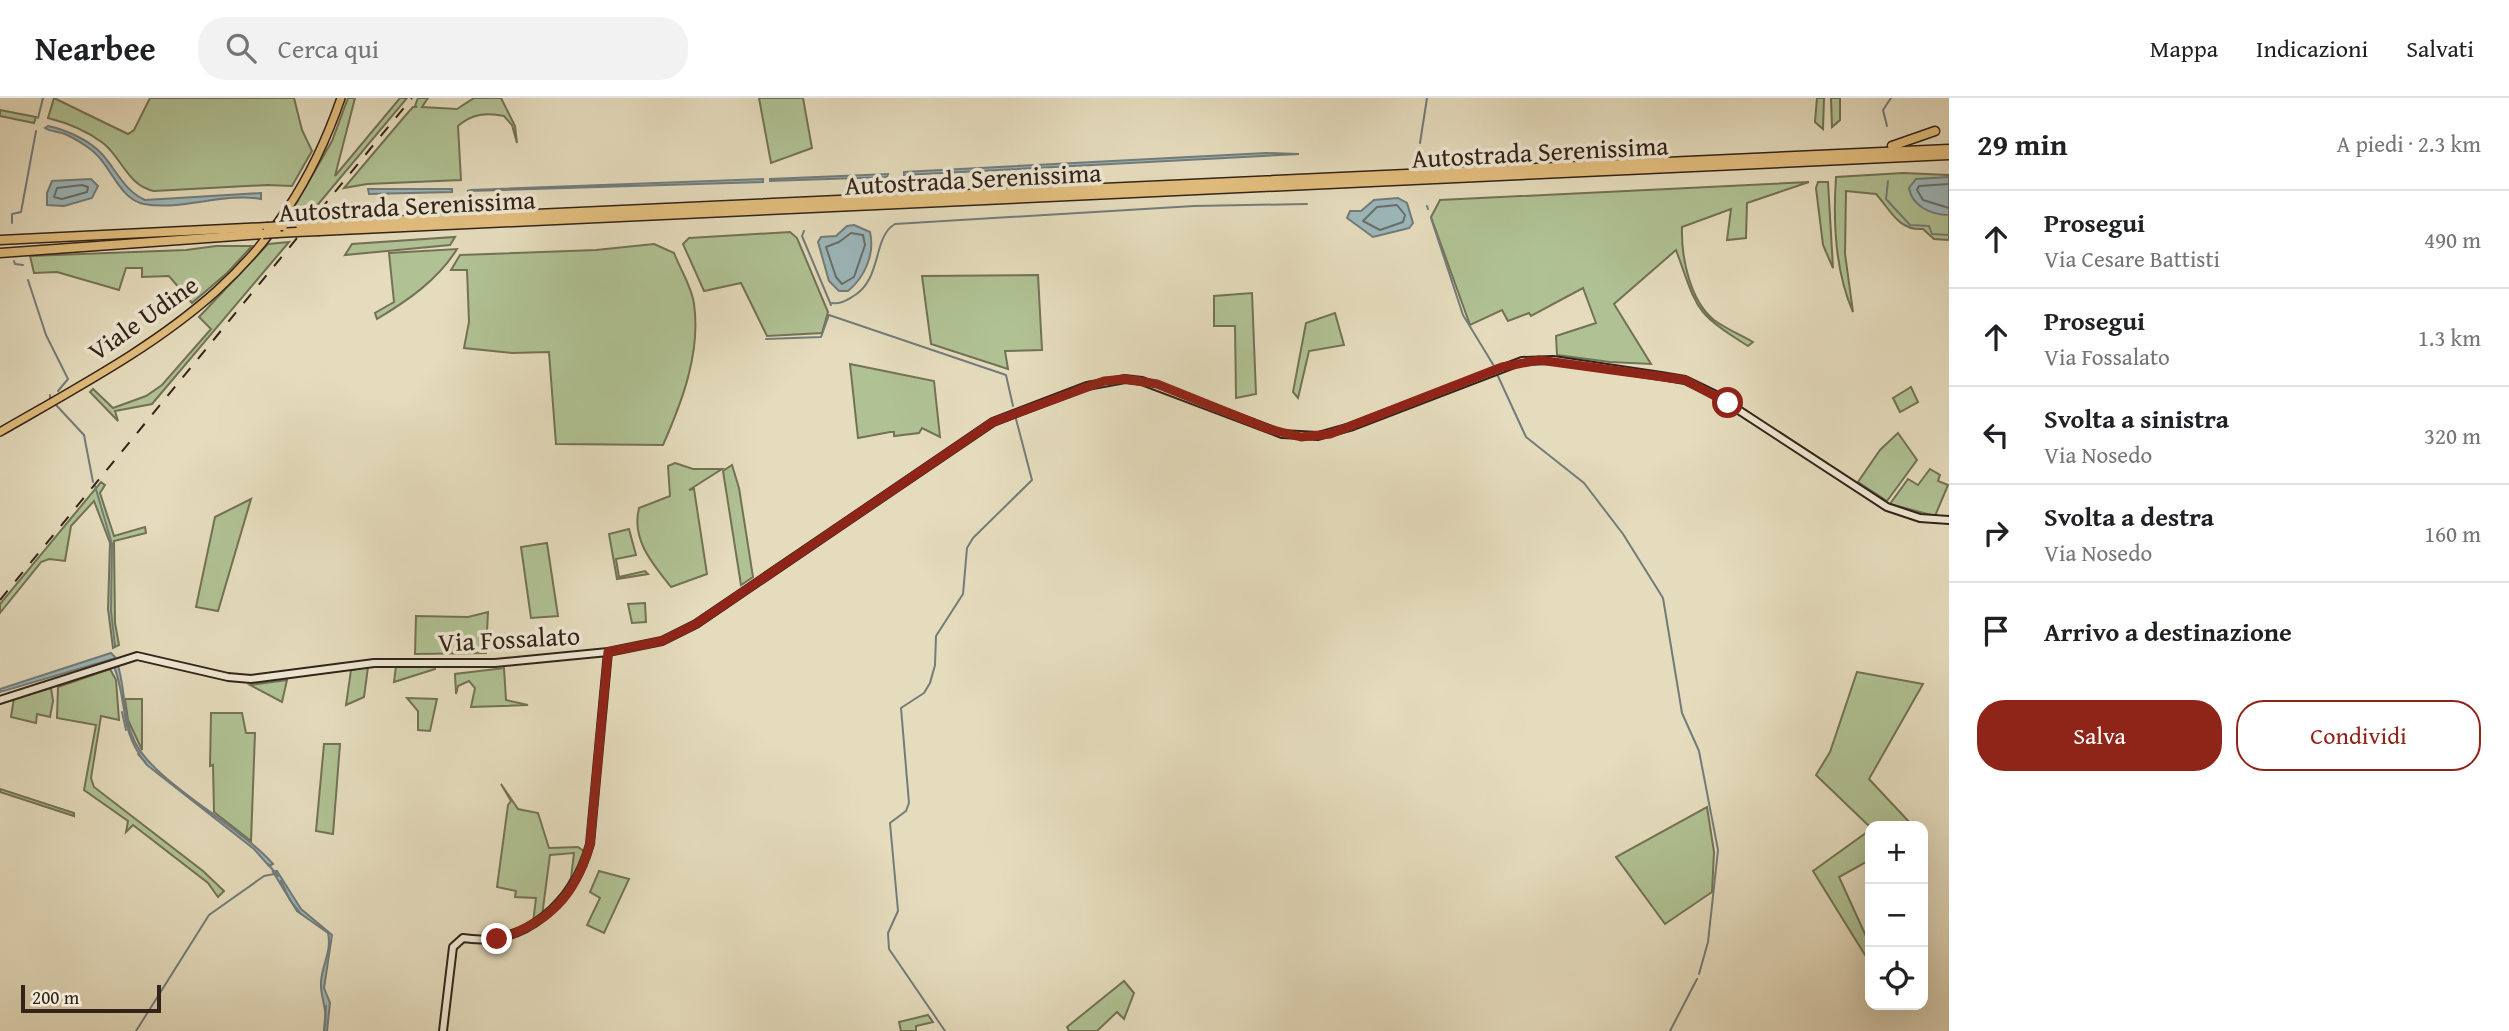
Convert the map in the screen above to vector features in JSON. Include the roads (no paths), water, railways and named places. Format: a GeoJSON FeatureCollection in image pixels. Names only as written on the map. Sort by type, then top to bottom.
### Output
{"type":"FeatureCollection","features":[{"type":"Feature","properties":{"kind":"highway"},"geometry":{"type":"LineString","coordinates":[[1840,153],[1909,142],[1935,131]]}},
{"type":"Feature","properties":{"kind":"highway","name":"Autostrada Serenissima"},"geometry":{"type":"LineString","coordinates":[[0,253],[298,229],[1949,149]]}},
{"type":"Feature","properties":{"kind":"highway","name":"Autostrada Serenissima"},"geometry":{"type":"LineString","coordinates":[[319,228],[1949,155]]}},
{"type":"Feature","properties":{"kind":"highway","name":"Autostrada Serenissima"},"geometry":{"type":"LineString","coordinates":[[0,240],[265,231]]}},
{"type":"Feature","properties":{"kind":"main road","name":"Viale Udine"},"geometry":{"type":"LineString","coordinates":[[0,432],[169,332],[229,280],[264,241],[296,198],[341,98]]}},
{"type":"Feature","properties":{"kind":"street","name":"Via Fossalato"},"geometry":{"type":"LineString","coordinates":[[0,700],[137,656],[241,679],[374,663],[495,663],[608,652],[662,641],[696,624],[993,422],[1087,386],[1125,379],[1142,381],[1269,429],[1301,437],[1330,434],[1522,361],[1553,360],[1685,380],[1728,403],[1887,507],[1920,518],[1949,520]]}},
{"type":"Feature","properties":{"kind":"street"},"geometry":{"type":"LineString","coordinates":[[443,1031],[451,950],[463,939],[497,939],[531,926],[551,912],[582,872],[590,844],[608,652]]}},
{"type":"Feature","properties":{"kind":"water"},"geometry":{"type":"Polygon","coordinates":[[[48,126],[89,143],[106,159],[131,191],[145,200],[261,193],[261,199],[247,197],[158,206],[144,204],[129,197],[93,151],[69,136],[45,128],[48,126]]]}},
{"type":"Feature","properties":{"kind":"water"},"geometry":{"type":"Polygon","coordinates":[[[1266,153],[1299,154],[904,175],[904,172],[1266,153]]]}},
{"type":"Feature","properties":{"kind":"water"},"geometry":{"type":"Polygon","coordinates":[[[888,174],[887,177],[770,181],[770,179],[888,174]]]}},
{"type":"Feature","properties":{"kind":"water"},"geometry":{"type":"Polygon","coordinates":[[[1949,177],[1949,215],[1923,208],[1914,200],[1909,188],[1916,179],[1949,177]]]}},
{"type":"Feature","properties":{"kind":"water"},"geometry":{"type":"Polygon","coordinates":[[[91,179],[98,186],[92,198],[64,206],[47,205],[47,193],[52,181],[91,179]]]}},
{"type":"Feature","properties":{"kind":"water"},"geometry":{"type":"Polygon","coordinates":[[[763,179],[763,182],[467,191],[471,190],[763,179]]]}},
{"type":"Feature","properties":{"kind":"water"},"geometry":{"type":"Polygon","coordinates":[[[368,189],[452,189],[452,192],[369,194],[368,189]]]}},
{"type":"Feature","properties":{"kind":"water"},"geometry":{"type":"Polygon","coordinates":[[[1398,198],[1407,203],[1413,223],[1409,228],[1373,237],[1347,218],[1350,211],[1361,211],[1374,200],[1398,198]]]}},
{"type":"Feature","properties":{"kind":"water"},"geometry":{"type":"Polygon","coordinates":[[[854,225],[870,232],[870,257],[864,272],[854,285],[848,291],[839,291],[829,281],[818,242],[821,237],[836,236],[847,226],[854,225]]]}},
{"type":"Feature","properties":{"kind":"water"},"geometry":{"type":"Polygon","coordinates":[[[111,653],[116,658],[0,692],[0,689],[111,653]]]}},
{"type":"Feature","properties":{"kind":"water"},"geometry":{"type":"Polygon","coordinates":[[[117,662],[128,722],[135,742],[145,757],[159,772],[240,834],[273,864],[269,866],[254,849],[147,765],[127,727],[113,664],[117,662]]]}},
{"type":"Feature","properties":{"kind":"water"},"geometry":{"type":"Polygon","coordinates":[[[277,871],[301,909],[332,935],[324,988],[330,1003],[327,1031],[324,1031],[326,1016],[321,982],[329,946],[328,933],[297,911],[273,872],[277,871]]]}},
{"type":"Feature","properties":{"kind":"waterway"},"geometry":{"type":"LineString","coordinates":[[38,118],[43,98]]}},
{"type":"Feature","properties":{"kind":"waterway"},"geometry":{"type":"LineString","coordinates":[[1420,143],[1427,98]]}},
{"type":"Feature","properties":{"kind":"waterway"},"geometry":{"type":"LineString","coordinates":[[1887,126],[1883,110],[1891,98]]}},
{"type":"Feature","properties":{"kind":"waterway"},"geometry":{"type":"LineString","coordinates":[[12,223],[12,214],[21,212],[36,131]]}},
{"type":"Feature","properties":{"kind":"waterway"},"geometry":{"type":"LineString","coordinates":[[1888,181],[1886,199],[1910,225],[1929,226],[1932,234],[1949,235]]}},
{"type":"Feature","properties":{"kind":"waterway"},"geometry":{"type":"LineString","coordinates":[[832,303],[845,301],[862,290],[869,280],[883,238],[895,224],[1194,206],[1307,204]]}},
{"type":"Feature","properties":{"kind":"waterway"},"geometry":{"type":"LineString","coordinates":[[1431,218],[1463,315],[1494,366]]}},
{"type":"Feature","properties":{"kind":"waterway"},"geometry":{"type":"LineString","coordinates":[[804,231],[802,236],[831,305]]}},
{"type":"Feature","properties":{"kind":"waterway"},"geometry":{"type":"LineString","coordinates":[[14,261],[15,264],[23,265]]}},
{"type":"Feature","properties":{"kind":"waterway"},"geometry":{"type":"LineString","coordinates":[[28,280],[46,335],[68,379],[58,391]]}},
{"type":"Feature","properties":{"kind":"waterway"},"geometry":{"type":"LineString","coordinates":[[766,339],[821,337],[829,315],[1006,375],[1013,406]]}},
{"type":"Feature","properties":{"kind":"waterway"},"geometry":{"type":"LineString","coordinates":[[1497,374],[1526,437],[1584,483],[1623,534],[1663,598],[1682,713],[1699,751],[1718,850],[1708,942],[1699,974]]}},
{"type":"Feature","properties":{"kind":"waterway"},"geometry":{"type":"LineString","coordinates":[[56,405],[84,435],[93,482]]}},
{"type":"Feature","properties":{"kind":"waterway"},"geometry":{"type":"LineString","coordinates":[[945,1031],[889,949],[888,933],[898,911],[890,823],[906,811],[909,803],[901,708],[924,693],[930,683],[935,665],[936,636],[963,594],[967,548],[973,538],[1032,480],[1016,419]]}},
{"type":"Feature","properties":{"kind":"waterway"},"geometry":{"type":"LineString","coordinates":[[95,486],[112,544],[111,611],[115,646]]}},
{"type":"Feature","properties":{"kind":"waterway"},"geometry":{"type":"LineString","coordinates":[[122,712],[126,730]]}},
{"type":"Feature","properties":{"kind":"waterway"},"geometry":{"type":"LineString","coordinates":[[138,754],[146,763]]}},
{"type":"Feature","properties":{"kind":"waterway"},"geometry":{"type":"LineString","coordinates":[[268,864],[278,876]]}},
{"type":"Feature","properties":{"kind":"waterway"},"geometry":{"type":"LineString","coordinates":[[136,1031],[209,915],[264,876],[274,874]]}},
{"type":"Feature","properties":{"kind":"waterway"},"geometry":{"type":"LineString","coordinates":[[281,881],[290,900],[301,914]]}},
{"type":"Feature","properties":{"kind":"waterway"},"geometry":{"type":"LineString","coordinates":[[1670,1031],[1697,979]]}},
{"type":"Feature","properties":{"kind":"waterway"},"geometry":{"type":"LineString","coordinates":[[324,1031],[326,1006]]}},
{"type":"Feature","properties":{"kind":"railway"},"geometry":{"type":"LineString","coordinates":[[0,600],[412,98]]}}]}
